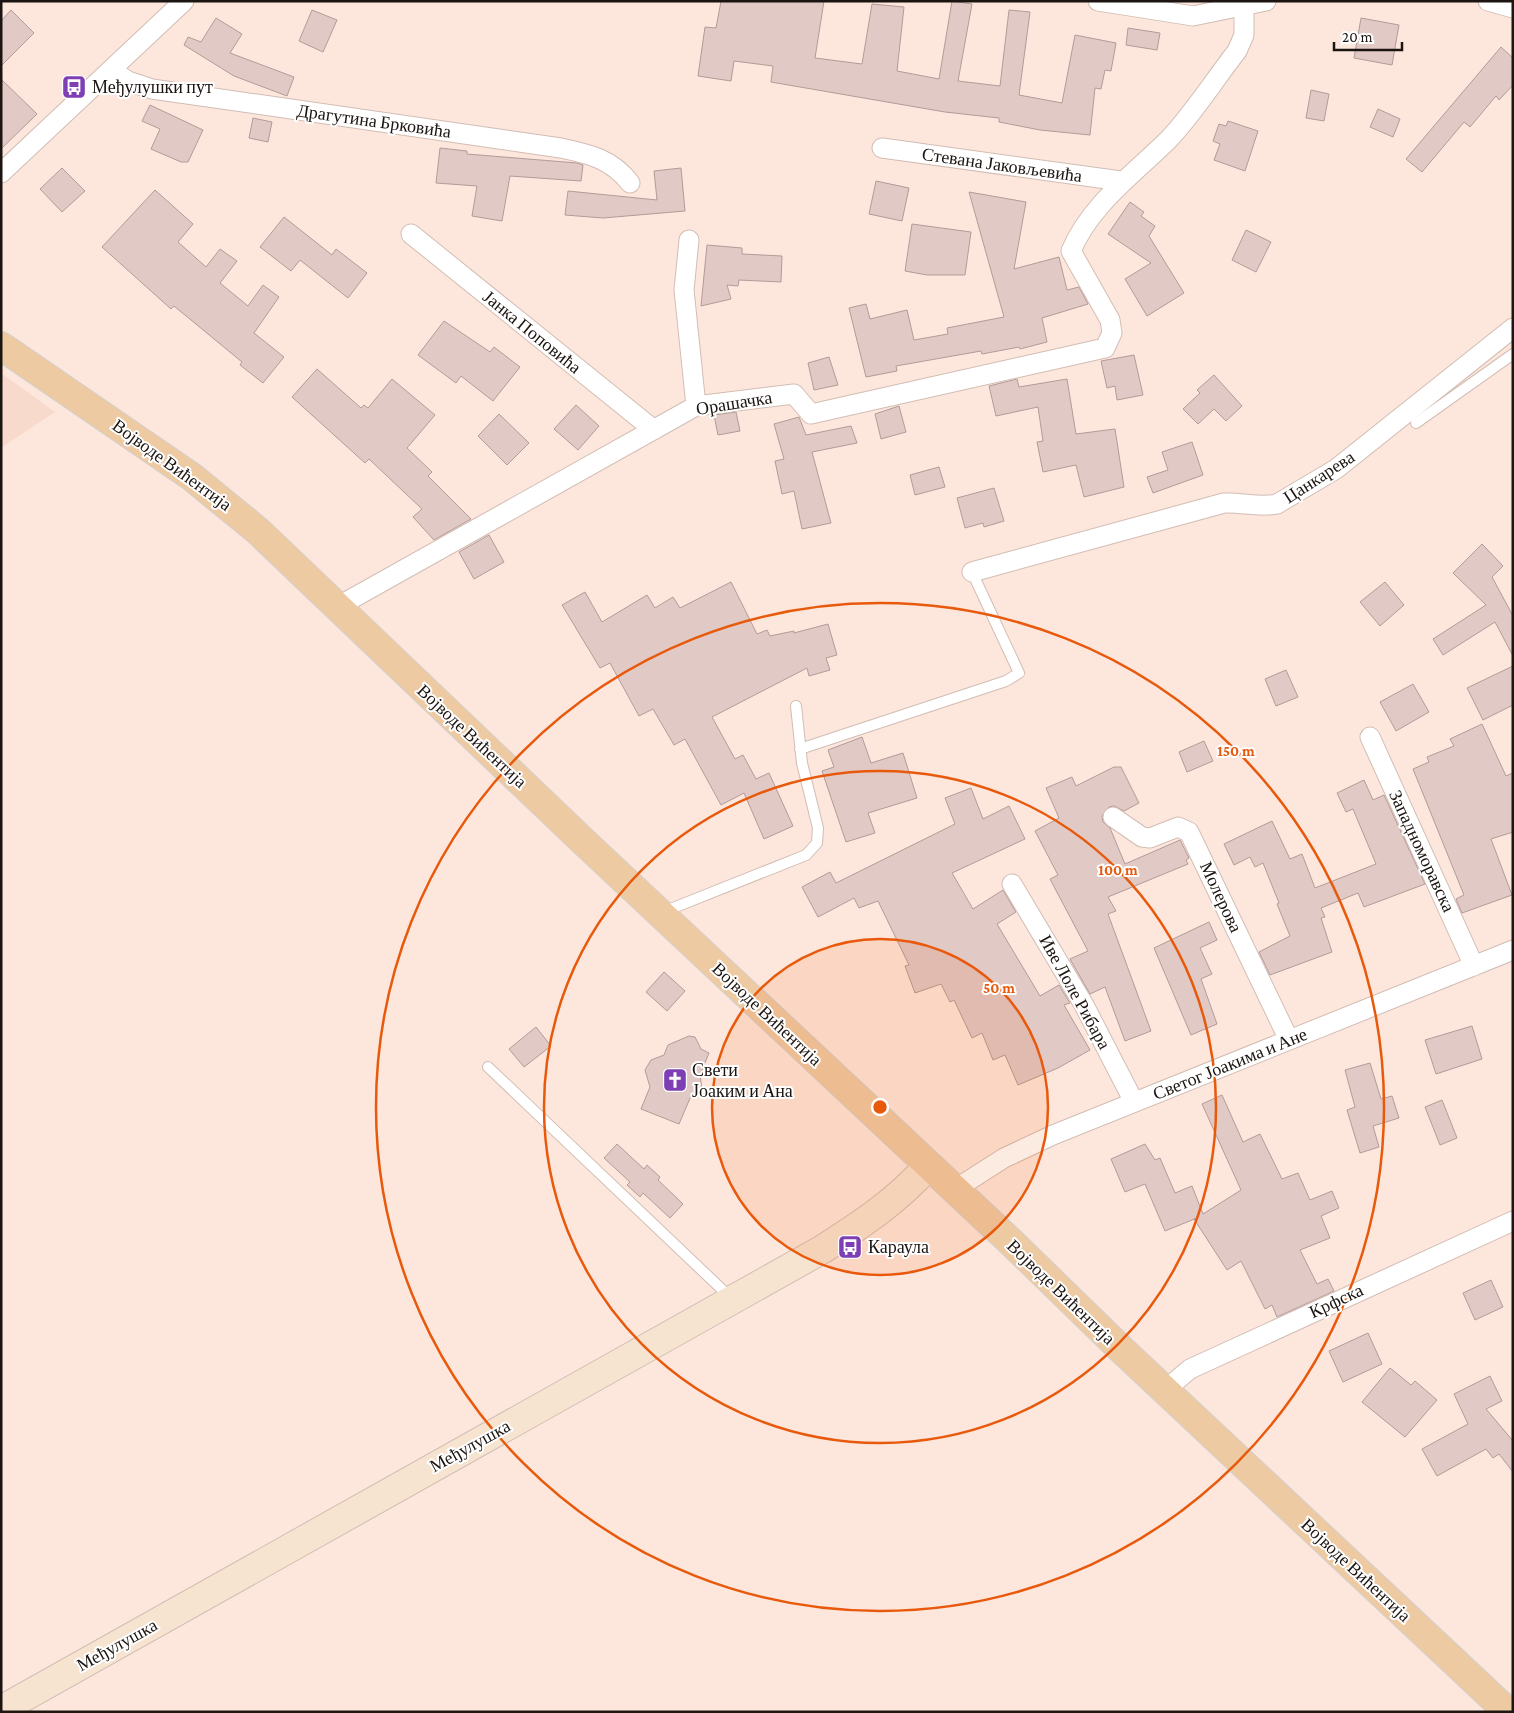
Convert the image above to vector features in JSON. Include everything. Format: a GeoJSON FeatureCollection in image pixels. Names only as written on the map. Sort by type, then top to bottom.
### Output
{"type":"FeatureCollection","features":[{"type":"Feature","properties":{"kind":"main road","name":"Војводе Вићентија"},"geometry":{"type":"LineString","coordinates":[[1,346],[78,397],[203,485],[258,531],[659,913],[1508,1712]]}},
{"type":"Feature","properties":{"kind":"street"},"geometry":{"type":"LineString","coordinates":[[1,173],[184,1]]}},
{"type":"Feature","properties":{"kind":"street"},"geometry":{"type":"LineString","coordinates":[[1098,1],[1194,16],[1266,1]]}},
{"type":"Feature","properties":{"kind":"street"},"geometry":{"type":"LineString","coordinates":[[1488,1],[1513,8]]}},
{"type":"Feature","properties":{"kind":"street"},"geometry":{"type":"LineString","coordinates":[[1121,181],[1169,138],[1237,51],[1244,35],[1244,6]]}},
{"type":"Feature","properties":{"kind":"street","name":"Драгутина Брковића"},"geometry":{"type":"LineString","coordinates":[[111,70],[128,81],[152,89],[560,148],[606,161],[623,174],[630,183]]}},
{"type":"Feature","properties":{"kind":"street","name":"Стевана Јаковљевића"},"geometry":{"type":"LineString","coordinates":[[882,148],[1121,181]]}},
{"type":"Feature","properties":{"kind":"street","name":"Орашачка"},"geometry":{"type":"LineString","coordinates":[[337,607],[696,406],[794,394],[811,414],[1105,348],[1112,333],[1110,320],[1071,251],[1076,238],[1121,181]]}},
{"type":"Feature","properties":{"kind":"street","name":"Јанка Поповића"},"geometry":{"type":"LineString","coordinates":[[411,234],[654,430]]}},
{"type":"Feature","properties":{"kind":"street"},"geometry":{"type":"LineString","coordinates":[[689,240],[684,290],[696,406]]}},
{"type":"Feature","properties":{"kind":"street","name":"Цанкарева"},"geometry":{"type":"LineString","coordinates":[[972,572],[1224,503],[1246,502],[1267,506],[1277,504],[1336,469],[1513,328]]}},
{"type":"Feature","properties":{"kind":"street","name":"Западноморавска"},"geometry":{"type":"LineString","coordinates":[[1370,737],[1474,966]]}},
{"type":"Feature","properties":{"kind":"street","name":"Молерова"},"geometry":{"type":"LineString","coordinates":[[1113,817],[1142,837],[1150,838],[1178,827],[1189,832],[1288,1040]]}},
{"type":"Feature","properties":{"kind":"street","name":"Иве Лоле Рибара"},"geometry":{"type":"LineString","coordinates":[[1012,884],[1084,1004],[1134,1102]]}},
{"type":"Feature","properties":{"kind":"street","name":"Светог Јоакима и Ане"},"geometry":{"type":"LineString","coordinates":[[954,1190],[1004,1158],[1134,1102],[1513,950]]}},
{"type":"Feature","properties":{"kind":"street","name":"Међулушка"},"geometry":{"type":"LineString","coordinates":[[1,1710],[731,1298],[823,1249],[884,1210],[928,1166]]}},
{"type":"Feature","properties":{"kind":"street","name":"Крфска"},"geometry":{"type":"LineString","coordinates":[[1165,1390],[1190,1370],[1513,1221]]}},
{"type":"Feature","properties":{"kind":"lane"},"geometry":{"type":"LineString","coordinates":[[1416,423],[1513,354]]}},
{"type":"Feature","properties":{"kind":"lane"},"geometry":{"type":"LineString","coordinates":[[800,749],[1006,681],[1019,672],[972,572]]}},
{"type":"Feature","properties":{"kind":"lane"},"geometry":{"type":"LineString","coordinates":[[659,913],[806,855],[813,850],[817,843],[818,828],[800,749],[796,706]]}},
{"type":"Feature","properties":{"kind":"lane"},"geometry":{"type":"LineString","coordinates":[[488,1067],[731,1298]]}},
{"type":"Feature","properties":{"kind":"shaded area"},"geometry":{"type":"Polygon","coordinates":[[[1,373],[55,412],[1,448],[1,373]]]}},
{"type":"Feature","properties":{"kind":"building"},"geometry":{"type":"Polygon","coordinates":[[[721,1],[824,1],[815,58],[862,64],[872,4],[904,7],[897,71],[939,79],[952,1],[972,4],[958,81],[1000,86],[1009,10],[1030,12],[1019,95],[1062,103],[1075,35],[1116,43],[1111,71],[1105,70],[1101,89],[1095,88],[1090,135],[1040,130],[999,122],[999,118],[945,112],[771,82],[773,66],[734,61],[731,81],[698,76],[705,27],[716,28],[721,1]]]}},
{"type":"Feature","properties":{"kind":"building"},"geometry":{"type":"Polygon","coordinates":[[[11,10],[34,33],[1,66],[1,21],[11,10]]]}},
{"type":"Feature","properties":{"kind":"building"},"geometry":{"type":"Polygon","coordinates":[[[312,10],[337,20],[323,52],[299,41],[312,10]]]}},
{"type":"Feature","properties":{"kind":"building"},"geometry":{"type":"Polygon","coordinates":[[[216,18],[242,34],[230,53],[294,77],[287,96],[234,76],[184,45],[188,37],[201,42],[216,18]]]}},
{"type":"Feature","properties":{"kind":"building"},"geometry":{"type":"Polygon","coordinates":[[[1361,18],[1399,25],[1392,65],[1354,58],[1361,18]]]}},
{"type":"Feature","properties":{"kind":"building"},"geometry":{"type":"Polygon","coordinates":[[[1128,28],[1160,33],[1157,50],[1126,45],[1128,28]]]}},
{"type":"Feature","properties":{"kind":"building"},"geometry":{"type":"Polygon","coordinates":[[[1501,47],[1513,58],[1513,85],[1499,100],[1496,96],[1470,127],[1464,122],[1422,172],[1406,159],[1501,47]]]}},
{"type":"Feature","properties":{"kind":"building"},"geometry":{"type":"Polygon","coordinates":[[[1,79],[37,114],[1,149],[1,79]]]}},
{"type":"Feature","properties":{"kind":"building"},"geometry":{"type":"Polygon","coordinates":[[[1311,90],[1329,94],[1324,121],[1306,118],[1311,90]]]}},
{"type":"Feature","properties":{"kind":"building"},"geometry":{"type":"Polygon","coordinates":[[[150,105],[203,130],[188,162],[181,162],[151,149],[160,129],[142,121],[150,105]]]}},
{"type":"Feature","properties":{"kind":"building"},"geometry":{"type":"Polygon","coordinates":[[[1378,109],[1400,119],[1393,137],[1370,127],[1378,109]]]}},
{"type":"Feature","properties":{"kind":"building"},"geometry":{"type":"Polygon","coordinates":[[[253,118],[272,122],[268,142],[249,138],[253,118]]]}},
{"type":"Feature","properties":{"kind":"building"},"geometry":{"type":"Polygon","coordinates":[[[1228,121],[1258,131],[1245,171],[1214,160],[1220,144],[1213,141],[1219,124],[1226,126],[1228,121]]]}},
{"type":"Feature","properties":{"kind":"building"},"geometry":{"type":"Polygon","coordinates":[[[440,148],[467,151],[467,154],[577,163],[583,165],[581,181],[510,176],[502,221],[472,216],[477,186],[436,183],[440,148]]]}},
{"type":"Feature","properties":{"kind":"building"},"geometry":{"type":"Polygon","coordinates":[[[62,168],[85,191],[62,212],[40,189],[62,168]]]}},
{"type":"Feature","properties":{"kind":"building"},"geometry":{"type":"Polygon","coordinates":[[[681,168],[685,211],[603,218],[565,215],[568,191],[657,200],[654,171],[681,168]]]}},
{"type":"Feature","properties":{"kind":"building"},"geometry":{"type":"Polygon","coordinates":[[[876,181],[909,188],[902,221],[869,214],[876,181]]]}},
{"type":"Feature","properties":{"kind":"building"},"geometry":{"type":"Polygon","coordinates":[[[155,190],[193,224],[178,242],[206,267],[220,249],[237,261],[220,283],[248,306],[263,285],[279,297],[254,333],[284,357],[263,383],[240,365],[242,362],[174,306],[171,309],[102,247],[155,190]]]}},
{"type":"Feature","properties":{"kind":"building"},"geometry":{"type":"Polygon","coordinates":[[[969,192],[1026,202],[1014,269],[1059,257],[1067,290],[1079,287],[1088,304],[1042,318],[1047,342],[1020,349],[1019,347],[982,354],[981,351],[896,366],[897,371],[866,377],[849,308],[866,304],[870,319],[907,310],[914,340],[948,334],[947,328],[1004,317],[969,192]]]}},
{"type":"Feature","properties":{"kind":"building"},"geometry":{"type":"Polygon","coordinates":[[[1130,202],[1144,212],[1141,216],[1155,226],[1149,236],[1184,293],[1147,316],[1125,279],[1151,263],[1108,234],[1130,202]]]}},
{"type":"Feature","properties":{"kind":"building"},"geometry":{"type":"Polygon","coordinates":[[[284,217],[332,255],[336,249],[367,273],[348,298],[300,260],[291,271],[260,247],[284,217]]]}},
{"type":"Feature","properties":{"kind":"building"},"geometry":{"type":"Polygon","coordinates":[[[912,224],[971,232],[965,275],[927,275],[905,271],[912,224]]]}},
{"type":"Feature","properties":{"kind":"building"},"geometry":{"type":"Polygon","coordinates":[[[1246,230],[1271,242],[1256,272],[1232,260],[1246,230]]]}},
{"type":"Feature","properties":{"kind":"building"},"geometry":{"type":"Polygon","coordinates":[[[707,245],[742,248],[742,254],[782,256],[781,282],[739,280],[738,286],[727,285],[731,299],[701,306],[707,245]]]}},
{"type":"Feature","properties":{"kind":"building"},"geometry":{"type":"Polygon","coordinates":[[[444,321],[490,352],[494,347],[520,367],[493,401],[461,376],[456,383],[418,355],[444,321]]]}},
{"type":"Feature","properties":{"kind":"building"},"geometry":{"type":"Polygon","coordinates":[[[1134,355],[1143,395],[1117,400],[1115,386],[1107,388],[1101,361],[1134,355]]]}},
{"type":"Feature","properties":{"kind":"building"},"geometry":{"type":"Polygon","coordinates":[[[829,357],[838,385],[814,390],[808,363],[829,357]]]}},
{"type":"Feature","properties":{"kind":"building"},"geometry":{"type":"Polygon","coordinates":[[[317,369],[361,408],[364,405],[368,408],[392,379],[435,415],[407,448],[432,472],[428,476],[471,519],[434,540],[413,517],[422,509],[369,459],[365,463],[292,397],[317,369]]]}},
{"type":"Feature","properties":{"kind":"building"},"geometry":{"type":"Polygon","coordinates":[[[1214,375],[1242,406],[1226,421],[1214,409],[1198,424],[1183,409],[1200,393],[1197,390],[1214,375]]]}},
{"type":"Feature","properties":{"kind":"building"},"geometry":{"type":"Polygon","coordinates":[[[1017,379],[1019,387],[1067,379],[1076,434],[1115,429],[1124,487],[1084,497],[1076,465],[1043,472],[1037,442],[1043,441],[1038,407],[996,416],[989,386],[1017,379]]]}},
{"type":"Feature","properties":{"kind":"building"},"geometry":{"type":"Polygon","coordinates":[[[576,405],[599,426],[578,450],[554,429],[576,405]]]}},
{"type":"Feature","properties":{"kind":"building"},"geometry":{"type":"Polygon","coordinates":[[[899,406],[906,432],[881,439],[875,414],[899,406]]]}},
{"type":"Feature","properties":{"kind":"building"},"geometry":{"type":"Polygon","coordinates":[[[736,412],[740,431],[718,435],[714,415],[736,412]]]}},
{"type":"Feature","properties":{"kind":"building"},"geometry":{"type":"Polygon","coordinates":[[[499,414],[529,443],[507,465],[478,436],[499,414]]]}},
{"type":"Feature","properties":{"kind":"building"},"geometry":{"type":"Polygon","coordinates":[[[799,417],[806,435],[851,426],[857,443],[812,452],[831,523],[802,529],[794,491],[782,494],[775,461],[784,459],[774,424],[799,417]]]}},
{"type":"Feature","properties":{"kind":"building"},"geometry":{"type":"Polygon","coordinates":[[[1192,442],[1203,475],[1153,493],[1147,477],[1168,470],[1162,452],[1192,442]]]}},
{"type":"Feature","properties":{"kind":"building"},"geometry":{"type":"Polygon","coordinates":[[[939,467],[945,487],[915,495],[910,475],[939,467]]]}},
{"type":"Feature","properties":{"kind":"building"},"geometry":{"type":"Polygon","coordinates":[[[994,488],[1004,521],[984,527],[983,523],[965,528],[957,498],[994,488]]]}},
{"type":"Feature","properties":{"kind":"building"},"geometry":{"type":"Polygon","coordinates":[[[489,535],[504,562],[474,579],[459,552],[489,535]]]}},
{"type":"Feature","properties":{"kind":"building"},"geometry":{"type":"Polygon","coordinates":[[[1482,544],[1503,566],[1492,577],[1513,616],[1513,656],[1495,622],[1443,655],[1433,639],[1486,605],[1453,573],[1482,544]]]}},
{"type":"Feature","properties":{"kind":"building"},"geometry":{"type":"Polygon","coordinates":[[[731,582],[757,634],[767,630],[770,636],[794,631],[794,633],[828,624],[837,655],[826,658],[830,670],[809,676],[807,668],[712,717],[735,759],[743,755],[756,779],[769,773],[793,826],[764,839],[744,793],[721,805],[685,739],[674,745],[653,709],[639,716],[610,663],[600,668],[562,605],[585,592],[602,622],[647,595],[655,608],[673,597],[680,608],[731,582]]]}},
{"type":"Feature","properties":{"kind":"building"},"geometry":{"type":"Polygon","coordinates":[[[1385,582],[1404,605],[1380,626],[1360,602],[1385,582]]]}},
{"type":"Feature","properties":{"kind":"building"},"geometry":{"type":"Polygon","coordinates":[[[1513,666],[1513,705],[1483,720],[1467,688],[1513,666]]]}},
{"type":"Feature","properties":{"kind":"building"},"geometry":{"type":"Polygon","coordinates":[[[1286,670],[1298,697],[1276,706],[1265,679],[1286,670]]]}},
{"type":"Feature","properties":{"kind":"building"},"geometry":{"type":"Polygon","coordinates":[[[1413,684],[1429,712],[1396,731],[1380,702],[1413,684]]]}},
{"type":"Feature","properties":{"kind":"building"},"geometry":{"type":"Polygon","coordinates":[[[1482,724],[1506,776],[1513,773],[1513,832],[1491,839],[1512,895],[1462,913],[1456,899],[1464,895],[1413,769],[1429,762],[1427,757],[1454,746],[1450,739],[1482,724]]]}},
{"type":"Feature","properties":{"kind":"building"},"geometry":{"type":"Polygon","coordinates":[[[862,737],[871,763],[903,753],[917,798],[868,813],[875,833],[846,842],[822,771],[834,767],[828,750],[862,737]]]}},
{"type":"Feature","properties":{"kind":"building"},"geometry":{"type":"Polygon","coordinates":[[[1204,741],[1213,761],[1187,772],[1179,752],[1204,741]]]}},
{"type":"Feature","properties":{"kind":"building"},"geometry":{"type":"Polygon","coordinates":[[[1114,767],[1121,767],[1139,803],[1124,811],[1114,806],[1109,807],[1102,816],[1103,822],[1110,828],[1125,864],[1180,840],[1189,858],[1186,860],[1188,864],[1108,897],[1116,911],[1108,914],[1151,1031],[1125,1041],[1105,987],[1090,994],[1070,959],[1088,951],[1050,879],[1058,875],[1035,831],[1059,818],[1046,788],[1072,777],[1076,786],[1114,767]]]}},
{"type":"Feature","properties":{"kind":"building"},"geometry":{"type":"Polygon","coordinates":[[[1364,780],[1373,800],[1384,795],[1425,884],[1364,907],[1358,893],[1321,908],[1325,917],[1321,918],[1332,952],[1270,975],[1259,952],[1290,936],[1277,904],[1279,903],[1263,863],[1255,867],[1250,857],[1234,865],[1224,844],[1272,821],[1290,859],[1302,854],[1315,888],[1376,864],[1353,809],[1346,812],[1337,793],[1364,780]]]}},
{"type":"Feature","properties":{"kind":"building"},"geometry":{"type":"Polygon","coordinates":[[[971,788],[983,819],[1009,806],[1025,839],[952,873],[973,909],[1003,890],[1016,912],[997,924],[1040,996],[1059,985],[1070,1003],[1064,1005],[1090,1050],[1058,1068],[1018,1085],[1005,1055],[993,1060],[982,1033],[972,1038],[954,1000],[950,1002],[941,984],[915,993],[905,966],[909,965],[878,901],[859,908],[854,898],[818,917],[802,887],[830,872],[836,883],[955,824],[945,798],[971,788]]]}},
{"type":"Feature","properties":{"kind":"building"},"geometry":{"type":"Polygon","coordinates":[[[1209,922],[1217,940],[1200,948],[1212,974],[1201,979],[1217,1024],[1191,1035],[1154,948],[1209,922]]]}},
{"type":"Feature","properties":{"kind":"building"},"geometry":{"type":"Polygon","coordinates":[[[664,972],[685,991],[667,1011],[646,992],[664,972]]]}},
{"type":"Feature","properties":{"kind":"building"},"geometry":{"type":"Polygon","coordinates":[[[1472,1026],[1482,1059],[1436,1074],[1425,1040],[1472,1026]]]}},
{"type":"Feature","properties":{"kind":"building"},"geometry":{"type":"Polygon","coordinates":[[[536,1027],[551,1046],[524,1067],[509,1049],[536,1027]]]}},
{"type":"Feature","properties":{"kind":"building","name":"Свети Јоаким и Ана"},"geometry":{"type":"Polygon","coordinates":[[[689,1036],[695,1037],[701,1049],[709,1053],[700,1075],[702,1089],[697,1094],[691,1096],[679,1124],[641,1109],[650,1087],[645,1070],[651,1060],[664,1055],[668,1045],[689,1036]]]}},
{"type":"Feature","properties":{"kind":"building"},"geometry":{"type":"Polygon","coordinates":[[[1370,1063],[1381,1099],[1392,1096],[1399,1118],[1373,1126],[1379,1147],[1360,1153],[1347,1110],[1355,1107],[1345,1070],[1370,1063]]]}},
{"type":"Feature","properties":{"kind":"building"},"geometry":{"type":"Polygon","coordinates":[[[1222,1095],[1243,1142],[1260,1134],[1282,1179],[1298,1173],[1310,1200],[1332,1191],[1339,1208],[1321,1216],[1330,1238],[1300,1250],[1317,1284],[1328,1279],[1334,1291],[1277,1317],[1272,1305],[1265,1309],[1241,1261],[1227,1270],[1194,1219],[1165,1231],[1145,1184],[1125,1192],[1111,1159],[1145,1144],[1155,1160],[1160,1158],[1175,1193],[1192,1186],[1203,1214],[1241,1190],[1202,1104],[1222,1095]]]}},
{"type":"Feature","properties":{"kind":"building"},"geometry":{"type":"Polygon","coordinates":[[[1442,1100],[1457,1138],[1440,1145],[1425,1107],[1442,1100]]]}},
{"type":"Feature","properties":{"kind":"building"},"geometry":{"type":"Polygon","coordinates":[[[617,1144],[644,1169],[647,1165],[660,1177],[658,1180],[683,1204],[670,1218],[643,1193],[640,1197],[627,1185],[630,1182],[604,1158],[617,1144]]]}},
{"type":"Feature","properties":{"kind":"building"},"geometry":{"type":"Polygon","coordinates":[[[1491,1280],[1503,1307],[1475,1320],[1463,1293],[1491,1280]]]}},
{"type":"Feature","properties":{"kind":"building"},"geometry":{"type":"Polygon","coordinates":[[[1368,1333],[1382,1364],[1343,1382],[1329,1351],[1368,1333]]]}},
{"type":"Feature","properties":{"kind":"building"},"geometry":{"type":"Polygon","coordinates":[[[1390,1368],[1411,1385],[1415,1381],[1437,1400],[1405,1437],[1362,1402],[1390,1368]]]}},
{"type":"Feature","properties":{"kind":"building"},"geometry":{"type":"Polygon","coordinates":[[[1490,1376],[1502,1401],[1486,1409],[1513,1441],[1513,1472],[1499,1454],[1493,1458],[1486,1449],[1437,1476],[1422,1449],[1468,1424],[1454,1394],[1490,1376]]]}},
{"type":"Feature","properties":{"kind":"place","name":"Међулушки пут"},"geometry":{"type":"Point","coordinates":[74,87]}},
{"type":"Feature","properties":{"kind":"place","name":"Свети Јоаким и Ана"},"geometry":{"type":"Point","coordinates":[675,1080]}},
{"type":"Feature","properties":{"kind":"place","name":"Караула"},"geometry":{"type":"Point","coordinates":[850,1247]}}]}
